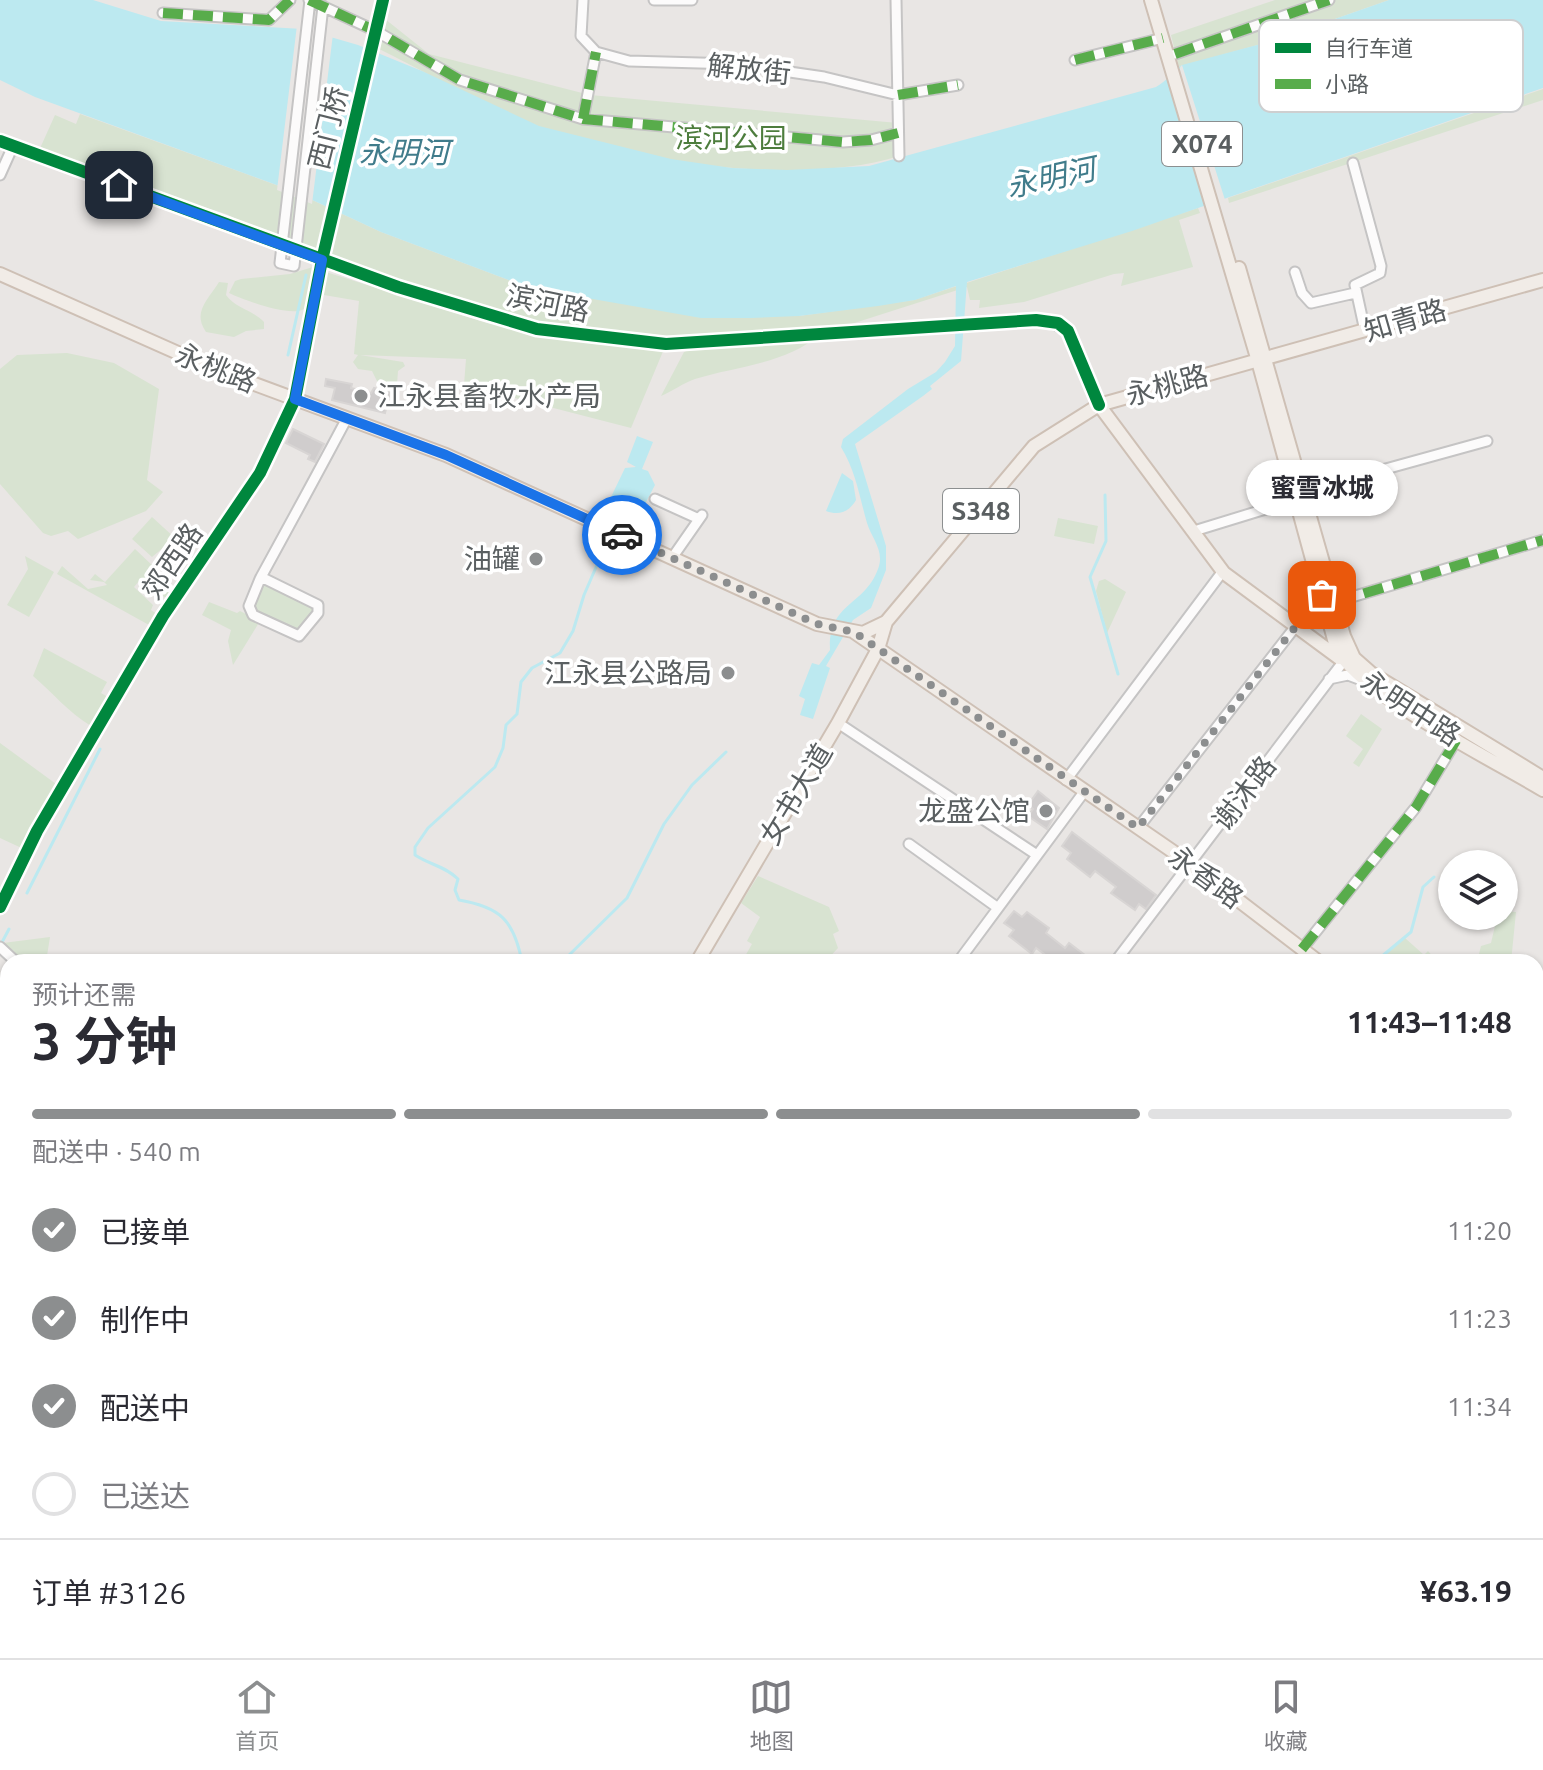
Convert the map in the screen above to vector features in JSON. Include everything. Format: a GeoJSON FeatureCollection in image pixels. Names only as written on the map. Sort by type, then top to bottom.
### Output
{"type":"FeatureCollection","features":[{"type":"Feature","properties":{"kind":"main road","name":"X074"},"geometry":{"type":"LineString","coordinates":[[1151,0],[1163,38],[1176,64]]}},
{"type":"Feature","properties":{"kind":"main road","name":"X074"},"geometry":{"type":"LineString","coordinates":[[1160,0],[1176,64]]}},
{"type":"Feature","properties":{"kind":"main road","name":"永明中路"},"geometry":{"type":"LineString","coordinates":[[1176,64],[1262,360],[1322,596],[1338,635]]}},
{"type":"Feature","properties":{"kind":"main road","name":"永桃路"},"geometry":{"type":"LineString","coordinates":[[0,274],[214,369],[446,455],[830,629],[854,632]]}},
{"type":"Feature","properties":{"kind":"main road","name":"知青路"},"geometry":{"type":"LineString","coordinates":[[1262,360],[1543,280]]}},
{"type":"Feature","properties":{"kind":"main road","name":"永桃路"},"geometry":{"type":"LineString","coordinates":[[880,626],[1034,446],[1096,400],[1262,360]]}},
{"type":"Feature","properties":{"kind":"main road"},"geometry":{"type":"LineString","coordinates":[[1096,400],[1223,571],[1343,662]]}},
{"type":"Feature","properties":{"kind":"main road","name":"永明中路"},"geometry":{"type":"LineString","coordinates":[[1296,498],[1335,602],[1343,662],[1543,778]]}},
{"type":"Feature","properties":{"kind":"main road"},"geometry":{"type":"LineString","coordinates":[[1294,625],[1322,596]]}},
{"type":"Feature","properties":{"kind":"main road"},"geometry":{"type":"LineString","coordinates":[[854,632],[880,626]]}},
{"type":"Feature","properties":{"kind":"main road","name":"女书大道"},"geometry":{"type":"LineString","coordinates":[[702,954],[838,723],[878,649],[880,626]]}},
{"type":"Feature","properties":{"kind":"main road","name":"永香路"},"geometry":{"type":"LineString","coordinates":[[854,632],[1191,864],[1309,954]]}},
{"type":"Feature","properties":{"kind":"main road"},"geometry":{"type":"LineString","coordinates":[[1318,642],[1330,641],[1338,635],[1367,674]]}},
{"type":"Feature","properties":{"kind":"main road","name":"永明中路"},"geometry":{"type":"LineString","coordinates":[[1367,674],[1457,739],[1543,790]]}},
{"type":"Feature","properties":{"kind":"street"},"geometry":{"type":"LineString","coordinates":[[163,13],[269,20],[290,0]]}},
{"type":"Feature","properties":{"kind":"street"},"geometry":{"type":"LineString","coordinates":[[323,6],[294,266],[280,263],[309,0],[323,6],[376,31],[460,80],[583,119],[843,142],[871,140],[898,133]]}},
{"type":"Feature","properties":{"kind":"street","name":"西门桥"},"geometry":{"type":"LineString","coordinates":[[330,222],[383,0]]}},
{"type":"Feature","properties":{"kind":"street"},"geometry":{"type":"LineString","coordinates":[[583,0],[581,36],[596,52],[583,119]]}},
{"type":"Feature","properties":{"kind":"street"},"geometry":{"type":"LineString","coordinates":[[654,0],[692,0]]}},
{"type":"Feature","properties":{"kind":"street"},"geometry":{"type":"LineString","coordinates":[[896,0],[899,156]]}},
{"type":"Feature","properties":{"kind":"street"},"geometry":{"type":"LineString","coordinates":[[1281,20],[1329,0]]}},
{"type":"Feature","properties":{"kind":"street"},"geometry":{"type":"LineString","coordinates":[[1176,64],[1259,29]]}},
{"type":"Feature","properties":{"kind":"street"},"geometry":{"type":"LineString","coordinates":[[1075,60],[1163,38]]}},
{"type":"Feature","properties":{"kind":"street","name":"解放街"},"geometry":{"type":"LineString","coordinates":[[596,52],[629,61],[735,64],[765,68],[824,77],[898,95],[958,85]]}},
{"type":"Feature","properties":{"kind":"street","name":"滨河路"},"geometry":{"type":"LineString","coordinates":[[0,141],[398,287],[537,329],[649,343],[1036,320],[1058,323],[1068,331],[1085,372]]}},
{"type":"Feature","properties":{"kind":"street"},"geometry":{"type":"LineString","coordinates":[[0,175],[13,146]]}},
{"type":"Feature","properties":{"kind":"street"},"geometry":{"type":"LineString","coordinates":[[1353,163],[1381,266],[1380,273],[1355,285],[1365,331]]}},
{"type":"Feature","properties":{"kind":"street","name":"郊西路"},"geometry":{"type":"LineString","coordinates":[[0,907],[37,831],[163,616],[260,473],[295,399],[330,222]]}},
{"type":"Feature","properties":{"kind":"street"},"geometry":{"type":"LineString","coordinates":[[1295,272],[1302,293],[1311,303],[1355,293]]}},
{"type":"Feature","properties":{"kind":"street"},"geometry":{"type":"LineString","coordinates":[[261,577],[318,605],[318,613],[299,636],[250,613],[249,606],[261,577],[347,418]]}},
{"type":"Feature","properties":{"kind":"street"},"geometry":{"type":"LineString","coordinates":[[1342,481],[1487,441]]}},
{"type":"Feature","properties":{"kind":"street"},"geometry":{"type":"LineString","coordinates":[[1296,498],[1323,486]]}},
{"type":"Feature","properties":{"kind":"street"},"geometry":{"type":"LineString","coordinates":[[655,499],[701,517],[672,558]]}},
{"type":"Feature","properties":{"kind":"street"},"geometry":{"type":"LineString","coordinates":[[1194,531],[1269,508]]}},
{"type":"Feature","properties":{"kind":"street"},"geometry":{"type":"LineString","coordinates":[[1335,602],[1543,540]]}},
{"type":"Feature","properties":{"kind":"street"},"geometry":{"type":"LineString","coordinates":[[1066,780],[1223,571]]}},
{"type":"Feature","properties":{"kind":"street"},"geometry":{"type":"LineString","coordinates":[[1138,828],[1294,625]]}},
{"type":"Feature","properties":{"kind":"street"},"geometry":{"type":"LineString","coordinates":[[1318,642],[1331,663],[1329,679],[1367,674]]}},
{"type":"Feature","properties":{"kind":"street","name":"谢沐路"},"geometry":{"type":"LineString","coordinates":[[1121,954],[1343,662]]}},
{"type":"Feature","properties":{"kind":"street"},"geometry":{"type":"LineString","coordinates":[[838,723],[1037,855]]}},
{"type":"Feature","properties":{"kind":"street"},"geometry":{"type":"LineString","coordinates":[[1302,949],[1416,807],[1457,739]]}},
{"type":"Feature","properties":{"kind":"street"},"geometry":{"type":"LineString","coordinates":[[964,954],[1084,792]]}},
{"type":"Feature","properties":{"kind":"street"},"geometry":{"type":"LineString","coordinates":[[909,844],[998,908]]}},
{"type":"Feature","properties":{"kind":"green space"},"geometry":{"type":"Polygon","coordinates":[[[1275,0],[1389,0],[1332,20],[1259,20],[1259,45],[1179,67],[1171,35],[1275,0]]]}},
{"type":"Feature","properties":{"kind":"green space","name":"滨河公园"},"geometry":{"type":"Polygon","coordinates":[[[380,15],[429,54],[590,95],[898,123],[899,156],[815,170],[767,170],[669,160],[621,151],[538,126],[373,46],[380,15]]]}},
{"type":"Feature","properties":{"kind":"green space"},"geometry":{"type":"Polygon","coordinates":[[[1543,89],[1543,100],[1523,107],[1523,96],[1543,89]]]}},
{"type":"Feature","properties":{"kind":"green space"},"geometry":{"type":"Polygon","coordinates":[[[1477,112],[1506,112],[1229,203],[1228,198],[1477,112]]]}},
{"type":"Feature","properties":{"kind":"green space"},"geometry":{"type":"Polygon","coordinates":[[[80,114],[293,191],[381,232],[530,288],[799,316],[914,300],[1198,208],[1200,213],[1179,220],[1193,267],[1121,286],[1124,273],[1114,274],[1024,302],[979,308],[980,300],[970,300],[967,287],[820,334],[777,358],[695,379],[661,396],[684,352],[708,343],[666,344],[538,329],[322,260],[226,214],[37,155],[55,115],[76,124],[80,114]]]}},
{"type":"Feature","properties":{"kind":"green space"},"geometry":{"type":"Polygon","coordinates":[[[313,267],[310,297],[302,310],[271,308],[229,293],[235,281],[241,279],[290,274],[313,267]]]}},
{"type":"Feature","properties":{"kind":"green space"},"geometry":{"type":"Polygon","coordinates":[[[326,272],[487,323],[590,343],[664,349],[631,428],[464,385],[466,359],[360,355],[403,362],[405,366],[398,371],[397,384],[385,387],[378,383],[372,371],[358,369],[353,362],[358,355],[354,354],[359,301],[324,295],[326,272]]]}},
{"type":"Feature","properties":{"kind":"green space"},"geometry":{"type":"Polygon","coordinates":[[[219,282],[228,283],[226,295],[260,318],[264,329],[246,331],[234,337],[206,332],[201,312],[219,282]]]}},
{"type":"Feature","properties":{"kind":"green space"},"geometry":{"type":"Polygon","coordinates":[[[67,353],[114,363],[159,389],[147,480],[163,492],[146,511],[78,539],[68,531],[51,536],[43,533],[0,484],[0,369],[17,355],[67,353]]]}},
{"type":"Feature","properties":{"kind":"green space"},"geometry":{"type":"Polygon","coordinates":[[[152,517],[175,538],[152,557],[132,539],[152,517]]]}},
{"type":"Feature","properties":{"kind":"green space"},"geometry":{"type":"Polygon","coordinates":[[[1058,518],[1098,526],[1094,544],[1054,536],[1058,518]]]}},
{"type":"Feature","properties":{"kind":"green space"},"geometry":{"type":"Polygon","coordinates":[[[135,549],[153,566],[151,570],[173,587],[166,598],[160,594],[157,598],[139,581],[134,587],[153,605],[151,610],[157,614],[149,625],[57,574],[62,566],[88,589],[107,585],[90,580],[95,574],[105,582],[135,549]]]}},
{"type":"Feature","properties":{"kind":"green space"},"geometry":{"type":"Polygon","coordinates":[[[25,556],[54,572],[29,617],[7,605],[28,569],[25,556]]]}},
{"type":"Feature","properties":{"kind":"green space"},"geometry":{"type":"Polygon","coordinates":[[[261,577],[318,605],[304,633],[250,613],[261,577]]]}},
{"type":"Feature","properties":{"kind":"green space"},"geometry":{"type":"Polygon","coordinates":[[[1105,579],[1126,592],[1107,633],[1096,591],[1099,581],[1105,579]]]}},
{"type":"Feature","properties":{"kind":"green space"},"geometry":{"type":"Polygon","coordinates":[[[209,602],[260,621],[233,665],[228,641],[231,630],[202,615],[209,602]]]}},
{"type":"Feature","properties":{"kind":"green space"},"geometry":{"type":"Polygon","coordinates":[[[44,648],[107,682],[101,693],[108,697],[91,726],[33,676],[44,648]]]}},
{"type":"Feature","properties":{"kind":"green space"},"geometry":{"type":"Polygon","coordinates":[[[1361,714],[1382,729],[1359,767],[1353,763],[1363,749],[1346,736],[1361,714]]]}},
{"type":"Feature","properties":{"kind":"green space"},"geometry":{"type":"Polygon","coordinates":[[[0,743],[63,789],[28,851],[0,838],[0,743]]]}},
{"type":"Feature","properties":{"kind":"green space"},"geometry":{"type":"Polygon","coordinates":[[[758,876],[829,907],[839,931],[833,934],[838,948],[832,954],[746,954],[752,944],[747,941],[760,917],[741,903],[758,876]]]}},
{"type":"Feature","properties":{"kind":"green space"},"geometry":{"type":"Polygon","coordinates":[[[1494,930],[1514,930],[1512,954],[1479,954],[1481,946],[1491,943],[1494,930]]]}},
{"type":"Feature","properties":{"kind":"green space"},"geometry":{"type":"Polygon","coordinates":[[[50,937],[47,954],[16,954],[3,943],[50,937]]]}},
{"type":"Feature","properties":{"kind":"green space"},"geometry":{"type":"Polygon","coordinates":[[[1405,938],[1423,954],[1386,954],[1405,938]]]}},
{"type":"Feature","properties":{"kind":"water","name":"永明河"},"geometry":{"type":"Polygon","coordinates":[[[0,0],[93,0],[161,21],[303,29],[358,45],[422,71],[539,126],[671,159],[732,168],[787,170],[869,166],[1156,87],[1182,65],[1259,44],[1259,112],[1474,112],[1132,231],[967,282],[961,361],[930,386],[932,389],[855,444],[886,546],[886,570],[871,608],[853,620],[826,666],[830,668],[813,719],[800,715],[805,699],[799,696],[812,663],[819,665],[830,650],[835,622],[872,581],[880,563],[879,551],[867,523],[854,475],[841,447],[843,439],[908,389],[936,372],[945,362],[955,346],[956,286],[915,300],[878,306],[799,316],[751,318],[701,318],[530,288],[381,232],[293,191],[35,97],[0,80],[0,0]]]}},
{"type":"Feature","properties":{"kind":"water","name":"永明河"},"geometry":{"type":"Polygon","coordinates":[[[1389,0],[1543,0],[1543,88],[1523,95],[1523,20],[1332,20],[1389,0]]]}},
{"type":"Feature","properties":{"kind":"water"},"geometry":{"type":"Polygon","coordinates":[[[637,436],[653,442],[642,469],[648,471],[655,485],[644,506],[625,504],[611,497],[625,468],[636,467],[627,462],[637,436]]]}},
{"type":"Feature","properties":{"kind":"water"},"geometry":{"type":"Polygon","coordinates":[[[842,473],[853,481],[856,500],[843,512],[826,511],[842,473]]]}},
{"type":"Feature","properties":{"kind":"pier"},"geometry":{"type":"Polygon","coordinates":[[[297,25],[333,34],[312,204],[277,190],[297,25]]]}},
{"type":"Feature","properties":{"kind":"pier"},"geometry":{"type":"Polygon","coordinates":[[[1182,65],[1226,203],[1208,209],[1170,81],[1182,65]]]}},
{"type":"Feature","properties":{"kind":"building","name":"江永县畜牧水产局"},"geometry":{"type":"Polygon","coordinates":[[[326,379],[352,384],[351,388],[371,393],[374,388],[390,393],[385,413],[332,400],[335,388],[325,386],[326,379]]]}},
{"type":"Feature","properties":{"kind":"building"},"geometry":{"type":"Polygon","coordinates":[[[293,429],[324,444],[315,462],[308,459],[310,455],[286,443],[293,429]]]}},
{"type":"Feature","properties":{"kind":"building","name":"龙盛公馆"},"geometry":{"type":"Polygon","coordinates":[[[1038,791],[1059,808],[1047,829],[1028,816],[1033,809],[1028,805],[1038,791]]]}},
{"type":"Feature","properties":{"kind":"building"},"geometry":{"type":"Polygon","coordinates":[[[1072,832],[1156,895],[1146,909],[1139,904],[1135,910],[1111,893],[1116,887],[1095,871],[1090,877],[1067,859],[1071,853],[1062,846],[1072,832]]]}},
{"type":"Feature","properties":{"kind":"building"},"geometry":{"type":"Polygon","coordinates":[[[1014,911],[1022,917],[1027,912],[1049,928],[1046,933],[1065,948],[1069,943],[1083,954],[1044,954],[1036,948],[1032,954],[1009,936],[1014,930],[1004,923],[1014,911]]]}},
{"type":"Feature","properties":{"kind":"waterway"},"geometry":{"type":"LineString","coordinates":[[288,355],[306,275]]}},
{"type":"Feature","properties":{"kind":"waterway"},"geometry":{"type":"LineString","coordinates":[[1105,495],[1106,541],[1090,577],[1118,674]]}},
{"type":"Feature","properties":{"kind":"waterway"},"geometry":{"type":"LineString","coordinates":[[520,954],[515,936],[503,918],[485,907],[459,900],[455,890],[458,879],[415,855],[415,847],[428,828],[495,767],[503,748],[506,725],[517,714],[521,682],[532,668],[560,653],[573,631],[600,558]]}},
{"type":"Feature","properties":{"kind":"waterway"},"geometry":{"type":"LineString","coordinates":[[126,688],[134,674]]}},
{"type":"Feature","properties":{"kind":"waterway"},"geometry":{"type":"LineString","coordinates":[[27,893],[100,749]]}},
{"type":"Feature","properties":{"kind":"waterway"},"geometry":{"type":"LineString","coordinates":[[570,954],[627,898],[664,824],[692,785],[726,752]]}},
{"type":"Feature","properties":{"kind":"waterway"},"geometry":{"type":"LineString","coordinates":[[1385,954],[1411,932],[1423,887],[1434,877]]}},
{"type":"Feature","properties":{"kind":"waterway"},"geometry":{"type":"LineString","coordinates":[[0,946],[9,929]]}},
{"type":"Feature","properties":{"kind":"tunnel"},"geometry":{"type":"LineString","coordinates":[[1085,372],[1094,396]]}},
{"type":"Feature","properties":{"kind":"tunnel"},"geometry":{"type":"LineString","coordinates":[[1269,508],[1287,503]]}},
{"type":"Feature","properties":{"kind":"marked path"},"geometry":{"type":"LineString","coordinates":[[163,13],[269,20],[290,0]]}},
{"type":"Feature","properties":{"kind":"marked path"},"geometry":{"type":"LineString","coordinates":[[309,0],[376,31],[460,80],[583,119],[843,142],[871,140],[898,133]]}},
{"type":"Feature","properties":{"kind":"marked path"},"geometry":{"type":"LineString","coordinates":[[1272,20],[1329,0]]}},
{"type":"Feature","properties":{"kind":"marked path"},"geometry":{"type":"LineString","coordinates":[[1175,54],[1259,25]]}},
{"type":"Feature","properties":{"kind":"marked path"},"geometry":{"type":"LineString","coordinates":[[1075,60],[1163,38]]}},
{"type":"Feature","properties":{"kind":"marked path"},"geometry":{"type":"LineString","coordinates":[[583,119],[596,52]]}},
{"type":"Feature","properties":{"kind":"marked path"},"geometry":{"type":"LineString","coordinates":[[898,95],[958,85]]}},
{"type":"Feature","properties":{"kind":"marked path"},"geometry":{"type":"LineString","coordinates":[[1335,602],[1543,540]]}},
{"type":"Feature","properties":{"kind":"marked path"},"geometry":{"type":"LineString","coordinates":[[1302,949],[1416,807],[1457,739]]}},
{"type":"Feature","properties":{"kind":"cycle path"},"geometry":{"type":"LineString","coordinates":[[0,907],[37,831],[163,616],[260,473],[295,399],[322,260],[383,0]]}},
{"type":"Feature","properties":{"kind":"cycle path"},"geometry":{"type":"LineString","coordinates":[[0,141],[398,287],[537,329],[666,344],[1036,320],[1058,323],[1068,331],[1099,405]]}},
{"type":"Feature","properties":{"kind":"way so far"},"geometry":{"type":"LineString","coordinates":[[622,535],[817,624],[854,632],[1138,828],[1296,626],[1293,624],[1322,595]]}},
{"type":"Feature","properties":{"kind":"place","name":"江永县畜牧水产局"},"geometry":{"type":"Point","coordinates":[361,396]}},
{"type":"Feature","properties":{"kind":"place","name":"油罐"},"geometry":{"type":"Point","coordinates":[536,559]}},
{"type":"Feature","properties":{"kind":"place","name":"蜜雪冰城"},"geometry":{"type":"Point","coordinates":[1322,595]}},
{"type":"Feature","properties":{"kind":"place","name":"江永县公路局"},"geometry":{"type":"Point","coordinates":[728,673]}},
{"type":"Feature","properties":{"kind":"place","name":"龙盛公馆"},"geometry":{"type":"Point","coordinates":[1046,811]}},
{"type":"Feature","properties":{"kind":"route"},"geometry":{"type":"LineString","coordinates":[[119,185],[322,260],[295,399],[446,455],[622,535]]}}]}
